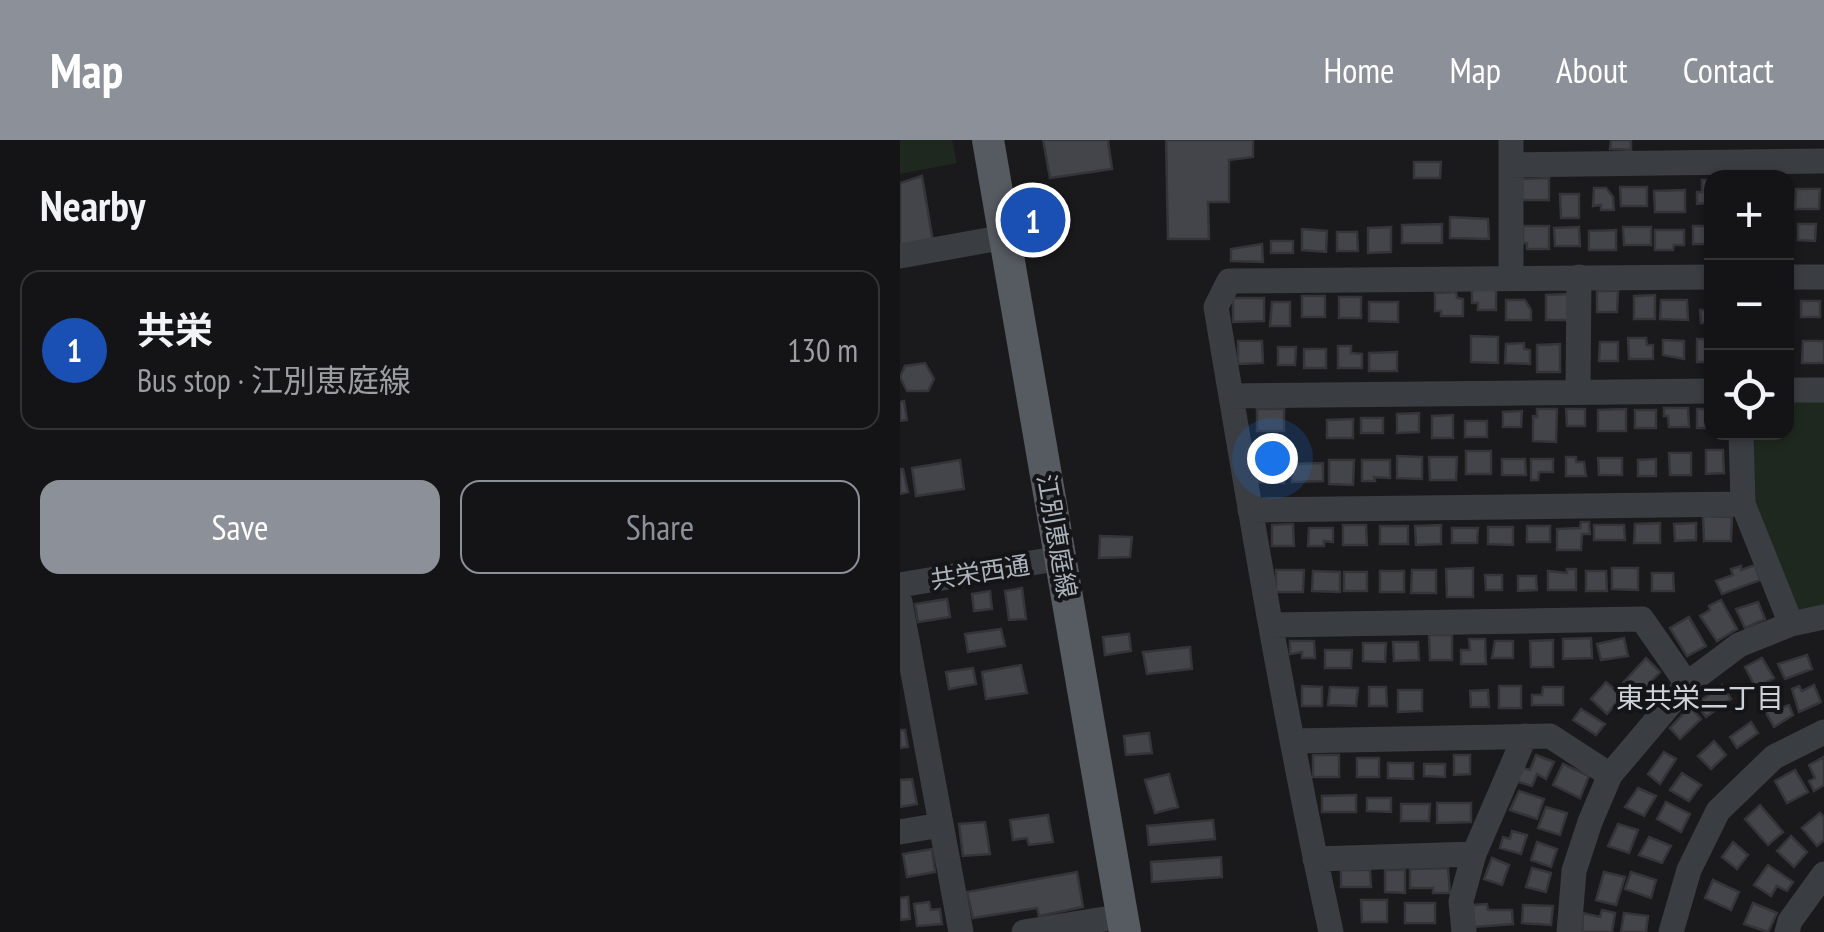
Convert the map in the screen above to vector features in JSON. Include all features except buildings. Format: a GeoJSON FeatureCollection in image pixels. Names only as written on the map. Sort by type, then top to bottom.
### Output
{"type":"FeatureCollection","features":[{"type":"Feature","properties":{"kind":"main road","name":"江別恵庭線"},"geometry":{"type":"LineString","coordinates":[[988,140],[1124,924]]}},
{"type":"Feature","properties":{"kind":"street"},"geometry":{"type":"LineString","coordinates":[[1511,277],[1511,153],[1824,161]]}},
{"type":"Feature","properties":{"kind":"street"},"geometry":{"type":"LineString","coordinates":[[900,256],[1004,238]]}},
{"type":"Feature","properties":{"kind":"street"},"geometry":{"type":"LineString","coordinates":[[1578,392],[1579,277]]}},
{"type":"Feature","properties":{"kind":"street"},"geometry":{"type":"LineString","coordinates":[[1331,932],[1250,510],[1216,307],[1229,281],[1704,277]]}},
{"type":"Feature","properties":{"kind":"street"},"geometry":{"type":"LineString","coordinates":[[1794,277],[1824,277]]}},
{"type":"Feature","properties":{"kind":"street"},"geometry":{"type":"LineString","coordinates":[[1794,390],[1824,390]]}},
{"type":"Feature","properties":{"kind":"street"},"geometry":{"type":"LineString","coordinates":[[1231,396],[1704,391]]}},
{"type":"Feature","properties":{"kind":"street"},"geometry":{"type":"LineString","coordinates":[[1741,440],[1743,504],[1790,624]]}},
{"type":"Feature","properties":{"kind":"street"},"geometry":{"type":"LineString","coordinates":[[1250,510],[1743,504]]}},
{"type":"Feature","properties":{"kind":"street","name":"共栄西通"},"geometry":{"type":"LineString","coordinates":[[900,585],[1061,558]]}},
{"type":"Feature","properties":{"kind":"street"},"geometry":{"type":"LineString","coordinates":[[900,602],[910,709],[942,825],[962,932]]}},
{"type":"Feature","properties":{"kind":"street"},"geometry":{"type":"LineString","coordinates":[[1568,932],[1574,871],[1610,776],[1687,684],[1739,645],[1790,624],[1824,617]]}},
{"type":"Feature","properties":{"kind":"street"},"geometry":{"type":"LineString","coordinates":[[1272,625],[1642,619],[1687,684]]}},
{"type":"Feature","properties":{"kind":"street"},"geometry":{"type":"LineString","coordinates":[[1672,932],[1689,870],[1718,811],[1774,757],[1824,732]]}},
{"type":"Feature","properties":{"kind":"street"},"geometry":{"type":"LineString","coordinates":[[1464,932],[1461,901],[1474,854],[1525,736]]}},
{"type":"Feature","properties":{"kind":"street"},"geometry":{"type":"LineString","coordinates":[[1293,741],[1550,736],[1610,776]]}},
{"type":"Feature","properties":{"kind":"street"},"geometry":{"type":"LineString","coordinates":[[900,832],[942,825]]}},
{"type":"Feature","properties":{"kind":"street"},"geometry":{"type":"LineString","coordinates":[[1315,858],[1474,854]]}},
{"type":"Feature","properties":{"kind":"street"},"geometry":{"type":"LineString","coordinates":[[1787,932],[1790,921],[1824,874]]}},
{"type":"Feature","properties":{"kind":"street"},"geometry":{"type":"LineString","coordinates":[[1024,932],[1124,924]]}},
{"type":"Feature","properties":{"kind":"shaded area"},"geometry":{"type":"Polygon","coordinates":[[[900,140],[952,140],[957,163],[900,174],[900,140]]]}},
{"type":"Feature","properties":{"kind":"shaded area"},"geometry":{"type":"Polygon","coordinates":[[[1794,390],[1824,390],[1824,617],[1791,624],[1743,504],[1741,440],[1794,440],[1794,390]]]}},
{"type":"Feature","properties":{"kind":"place","name":"共栄"},"geometry":{"type":"Point","coordinates":[1033,220]}},
{"type":"Feature","properties":{"kind":"district","name":"東共栄二丁目"},"geometry":{"type":"Point","coordinates":[1700,698]}}]}
